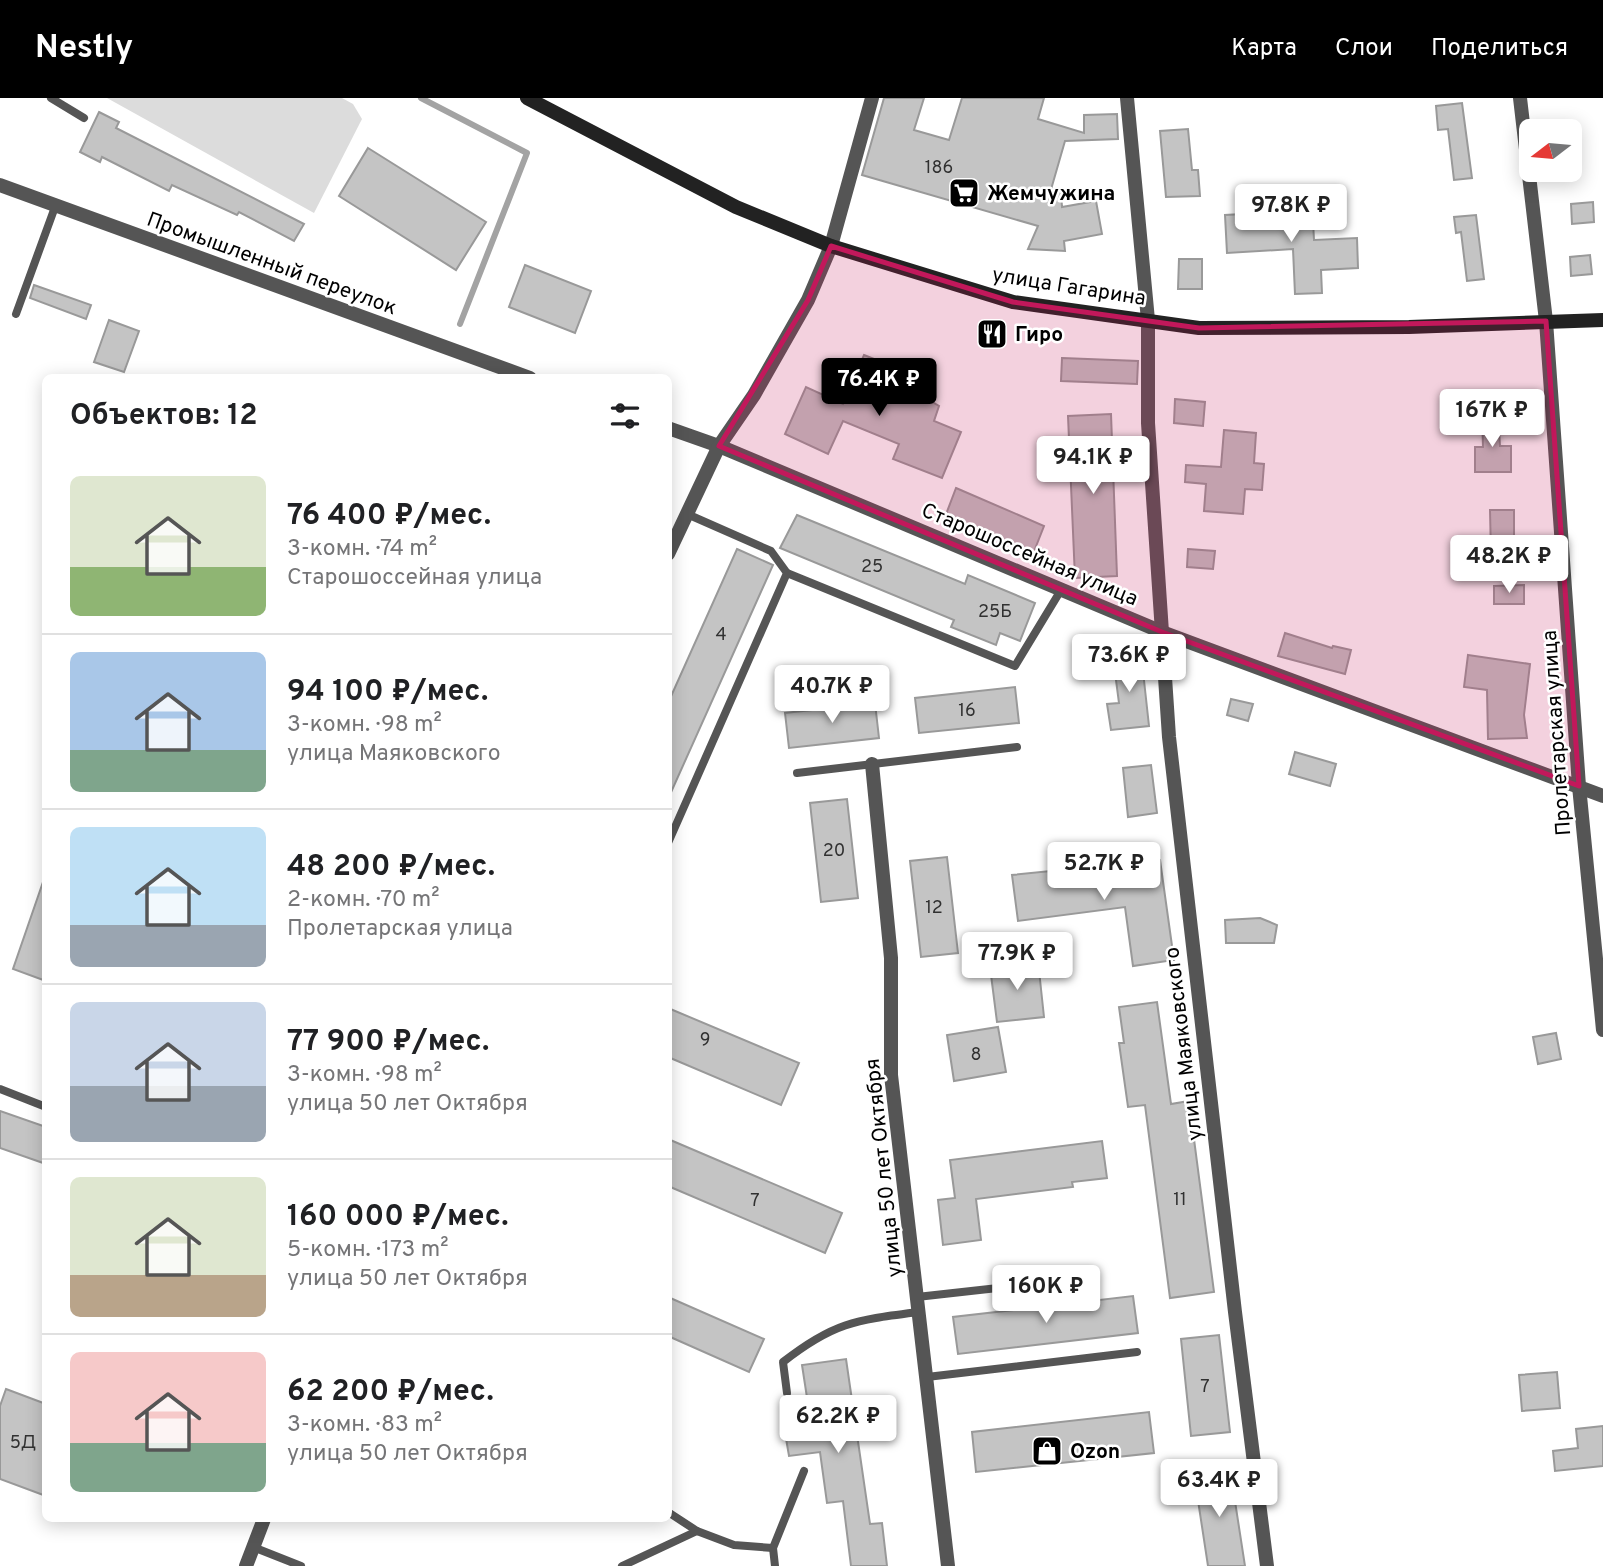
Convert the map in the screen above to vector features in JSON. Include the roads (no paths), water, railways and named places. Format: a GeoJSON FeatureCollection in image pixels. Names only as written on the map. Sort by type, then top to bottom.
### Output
{"type":"FeatureCollection","features":[{"type":"Feature","properties":{"kind":"main road","name":"улица Гагарина"},"geometry":{"type":"LineString","coordinates":[[527,98],[736,207],[831,246],[1013,302],[1199,328],[1409,327],[1603,320]]}},
{"type":"Feature","properties":{"kind":"street"},"geometry":{"type":"LineString","coordinates":[[672,546],[719,446],[768,371],[808,300],[831,246],[872,98]]}},
{"type":"Feature","properties":{"kind":"street","name":"улица Маяковского"},"geometry":{"type":"LineString","coordinates":[[1127,98],[1148,320],[1148,423],[1169,737],[1234,1312],[1267,1566]]}},
{"type":"Feature","properties":{"kind":"street","name":"Пролетарская улица"},"geometry":{"type":"LineString","coordinates":[[1520,98],[1545,321],[1579,786],[1603,1030]]}},
{"type":"Feature","properties":{"kind":"street","name":"Промышленный переулок"},"geometry":{"type":"LineString","coordinates":[[0,185],[519,374]]}},
{"type":"Feature","properties":{"kind":"street"},"geometry":{"type":"LineString","coordinates":[[672,429],[719,446]]}},
{"type":"Feature","properties":{"kind":"street","name":"Старошоссейная улица"},"geometry":{"type":"LineString","coordinates":[[719,446],[1162,632],[1603,796]]}},
{"type":"Feature","properties":{"kind":"street","name":"улица 50 лет Октября"},"geometry":{"type":"LineString","coordinates":[[872,764],[891,958],[891,1075],[948,1566]]}},
{"type":"Feature","properties":{"kind":"street"},"geometry":{"type":"LineString","coordinates":[[246,1566],[263,1522]]}},
{"type":"Feature","properties":{"kind":"lane"},"geometry":{"type":"LineString","coordinates":[[51,98],[84,118]]}},
{"type":"Feature","properties":{"kind":"lane"},"geometry":{"type":"LineString","coordinates":[[16,314],[55,207]]}},
{"type":"Feature","properties":{"kind":"lane"},"geometry":{"type":"LineString","coordinates":[[687,514],[771,551],[787,573],[1015,666],[1062,590]]}},
{"type":"Feature","properties":{"kind":"lane"},"geometry":{"type":"LineString","coordinates":[[672,834],[787,573]]}},
{"type":"Feature","properties":{"kind":"lane"},"geometry":{"type":"LineString","coordinates":[[797,773],[1017,747]]}},
{"type":"Feature","properties":{"kind":"lane"},"geometry":{"type":"LineString","coordinates":[[0,1089],[42,1105]]}},
{"type":"Feature","properties":{"kind":"lane"},"geometry":{"type":"LineString","coordinates":[[917,1297],[1078,1279]]}},
{"type":"Feature","properties":{"kind":"lane"},"geometry":{"type":"LineString","coordinates":[[787,1393],[783,1362],[813,1338],[854,1320],[919,1312]]}},
{"type":"Feature","properties":{"kind":"lane"},"geometry":{"type":"LineString","coordinates":[[927,1377],[1137,1352]]}},
{"type":"Feature","properties":{"kind":"lane"},"geometry":{"type":"LineString","coordinates":[[775,1566],[774,1548],[804,1471]]}},
{"type":"Feature","properties":{"kind":"lane"},"geometry":{"type":"LineString","coordinates":[[672,1515],[697,1531],[734,1545],[774,1548]]}},
{"type":"Feature","properties":{"kind":"lane"},"geometry":{"type":"LineString","coordinates":[[622,1566],[697,1531]]}},
{"type":"Feature","properties":{"kind":"lane"},"geometry":{"type":"LineString","coordinates":[[253,1547],[301,1566]]}},
{"type":"Feature","properties":{"kind":"waterway"},"geometry":{"type":"LineString","coordinates":[[421,98],[527,153],[460,324]]}},
{"type":"Feature","properties":{"kind":"place","name":"Жемчужина"},"geometry":{"type":"Point","coordinates":[964,193]}},
{"type":"Feature","properties":{"kind":"place","name":"Гиро"},"geometry":{"type":"Point","coordinates":[992,334]}},
{"type":"Feature","properties":{"kind":"place","name":"Ozon"},"geometry":{"type":"Point","coordinates":[1047,1451]}}]}
